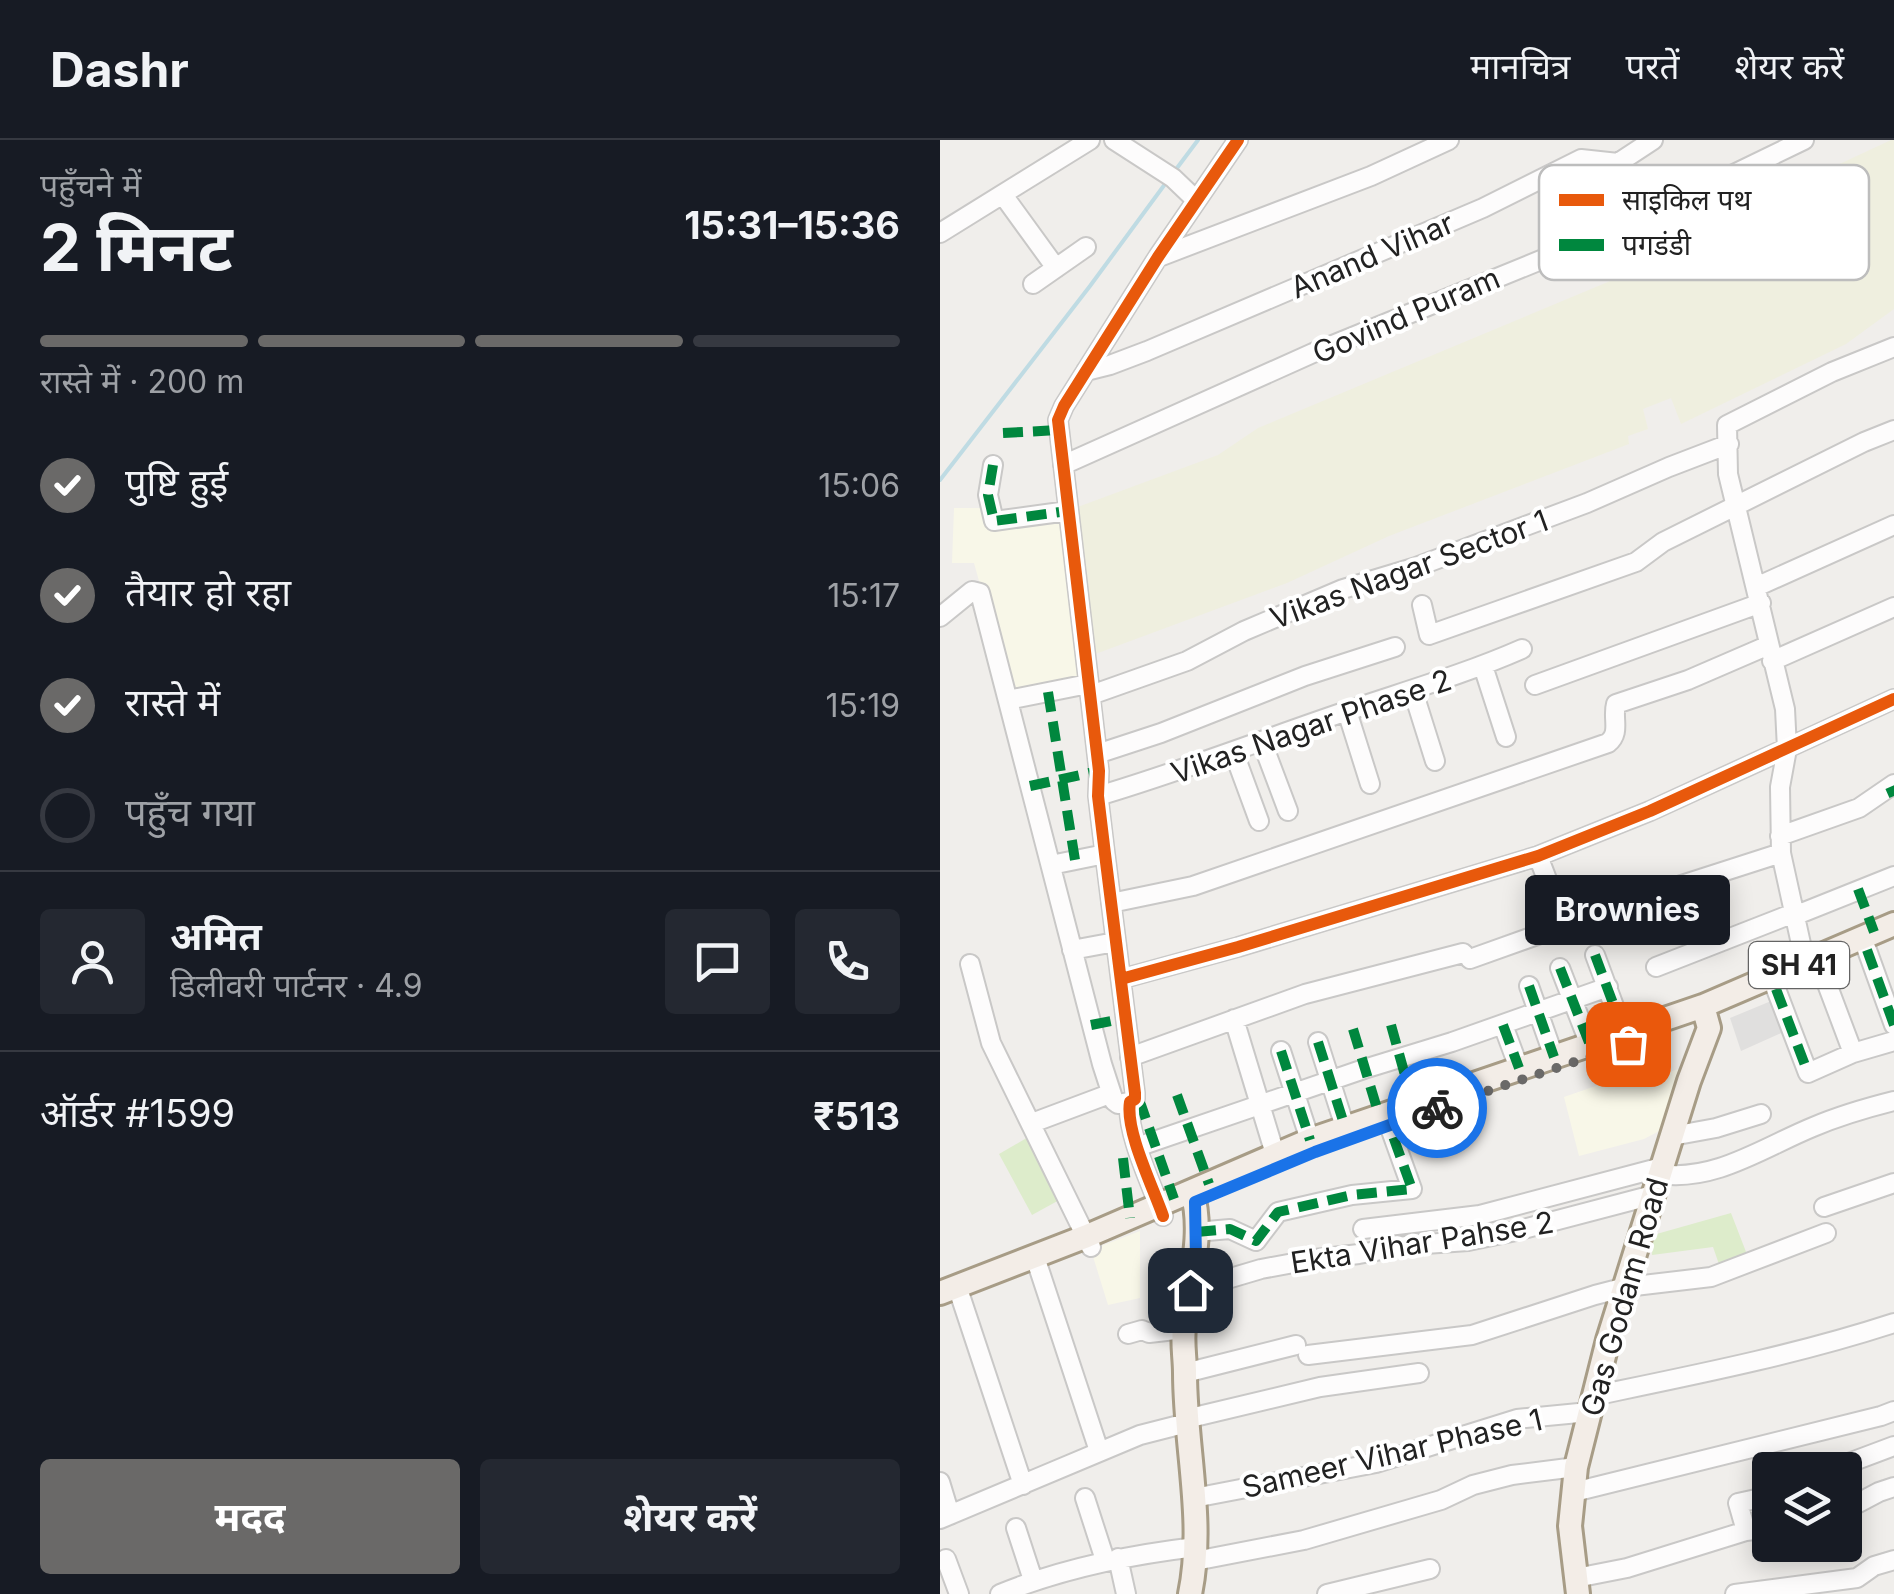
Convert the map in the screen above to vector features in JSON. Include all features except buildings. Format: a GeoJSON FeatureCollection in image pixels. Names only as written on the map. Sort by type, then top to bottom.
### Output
{"type":"FeatureCollection","features":[{"type":"Feature","properties":{"kind":"main road","name":"SH 41"},"geometry":{"type":"LineString","coordinates":[[1194,1197],[1310,1140],[1776,988],[1894,924]]}},
{"type":"Feature","properties":{"kind":"main road","name":"SH 41"},"geometry":{"type":"LineString","coordinates":[[1705,1011],[1894,940]]}},
{"type":"Feature","properties":{"kind":"main road","name":"Gas Godam Road"},"geometry":{"type":"LineString","coordinates":[[1577,1586],[1570,1526],[1576,1468],[1591,1404],[1658,1179],[1709,1028],[1705,1011]]}},
{"type":"Feature","properties":{"kind":"main road","name":"SH 41"},"geometry":{"type":"LineString","coordinates":[[940,1308],[953,1293],[1194,1197],[1389,1125],[1554,1056],[1626,1038]]}},
{"type":"Feature","properties":{"kind":"main road"},"geometry":{"type":"LineString","coordinates":[[1190,1594],[1196,1554],[1184,1329],[1196,1260],[1194,1197]]}},
{"type":"Feature","properties":{"kind":"street"},"geometry":{"type":"LineString","coordinates":[[940,234],[1090,140]]}},
{"type":"Feature","properties":{"kind":"street"},"geometry":{"type":"LineString","coordinates":[[940,618],[972,591],[980,593],[1091,1024],[1114,1101],[1130,1102],[1135,1099],[1058,420],[1158,257],[1238,140]]}},
{"type":"Feature","properties":{"kind":"street"},"geometry":{"type":"LineString","coordinates":[[1158,257],[1371,176],[1449,140]]}},
{"type":"Feature","properties":{"kind":"street","name":"Anand Vihar"},"geometry":{"type":"LineString","coordinates":[[1569,165],[1581,159],[1618,163],[1653,140]]}},
{"type":"Feature","properties":{"kind":"street","name":"Govind Puram"},"geometry":{"type":"LineString","coordinates":[[1752,165],[1804,140]]}},
{"type":"Feature","properties":{"kind":"street"},"geometry":{"type":"LineString","coordinates":[[1125,143],[1170,175],[1196,200]]}},
{"type":"Feature","properties":{"kind":"street","name":"Anand Vihar"},"geometry":{"type":"LineString","coordinates":[[1086,371],[1147,351],[1302,286],[1539,180]]}},
{"type":"Feature","properties":{"kind":"street"},"geometry":{"type":"LineString","coordinates":[[1003,194],[1056,268]]}},
{"type":"Feature","properties":{"kind":"street"},"geometry":{"type":"LineString","coordinates":[[1033,284],[1086,247]]}},
{"type":"Feature","properties":{"kind":"street","name":"Govind Puram"},"geometry":{"type":"LineString","coordinates":[[1063,466],[1313,353],[1539,261]]}},
{"type":"Feature","properties":{"kind":"street"},"geometry":{"type":"LineString","coordinates":[[1853,1053],[1812,968],[1794,914],[1780,844],[1780,787],[1787,749],[1785,709],[1728,474],[1727,425],[1832,372],[1894,347]]}},
{"type":"Feature","properties":{"kind":"street"},"geometry":{"type":"LineString","coordinates":[[1422,606],[1429,635],[1636,562],[1663,542],[1894,430]]}},
{"type":"Feature","properties":{"kind":"street","name":"Vikas Nagar Sector 1"},"geometry":{"type":"LineString","coordinates":[[1008,700],[1090,690],[1187,661],[1244,631],[1343,589],[1587,503],[1729,444]]}},
{"type":"Feature","properties":{"kind":"street"},"geometry":{"type":"LineString","coordinates":[[993,466],[988,494],[994,522],[1068,511]]}},
{"type":"Feature","properties":{"kind":"street"},"geometry":{"type":"LineString","coordinates":[[1535,685],[1759,595],[1894,525]]}},
{"type":"Feature","properties":{"kind":"street"},"geometry":{"type":"LineString","coordinates":[[1111,903],[1193,886],[1608,743],[1616,732],[1616,704],[1894,607]]}},
{"type":"Feature","properties":{"kind":"street"},"geometry":{"type":"LineString","coordinates":[[1097,754],[1304,676],[1395,647]]}},
{"type":"Feature","properties":{"kind":"street","name":"Vikas Nagar Phase 2"},"geometry":{"type":"LineString","coordinates":[[1098,796],[1234,753],[1522,649]]}},
{"type":"Feature","properties":{"kind":"street"},"geometry":{"type":"LineString","coordinates":[[1483,666],[1506,736]]}},
{"type":"Feature","properties":{"kind":"street"},"geometry":{"type":"LineString","coordinates":[[1413,690],[1435,761]]}},
{"type":"Feature","properties":{"kind":"street"},"geometry":{"type":"LineString","coordinates":[[1121,979],[1538,856],[1650,811],[1894,699]]}},
{"type":"Feature","properties":{"kind":"street"},"geometry":{"type":"LineString","coordinates":[[1347,711],[1370,784]]}},
{"type":"Feature","properties":{"kind":"street"},"geometry":{"type":"LineString","coordinates":[[1262,742],[1288,811]]}},
{"type":"Feature","properties":{"kind":"street"},"geometry":{"type":"LineString","coordinates":[[1234,753],[1259,820]]}},
{"type":"Feature","properties":{"kind":"street"},"geometry":{"type":"LineString","coordinates":[[1130,1057],[1305,994],[1466,956],[1565,926],[1780,844],[1859,808],[1894,784]]}},
{"type":"Feature","properties":{"kind":"street"},"geometry":{"type":"LineString","coordinates":[[1050,865],[1105,854]]}},
{"type":"Feature","properties":{"kind":"street"},"geometry":{"type":"LineString","coordinates":[[1538,856],[1565,926]]}},
{"type":"Feature","properties":{"kind":"street"},"geometry":{"type":"LineString","coordinates":[[1656,968],[1894,876]]}},
{"type":"Feature","properties":{"kind":"street"},"geometry":{"type":"LineString","coordinates":[[1072,950],[1116,942]]}},
{"type":"Feature","properties":{"kind":"street"},"geometry":{"type":"LineString","coordinates":[[1867,950],[1894,1025]]}},
{"type":"Feature","properties":{"kind":"street"},"geometry":{"type":"LineString","coordinates":[[1595,955],[1626,1038]]}},
{"type":"Feature","properties":{"kind":"street"},"geometry":{"type":"LineString","coordinates":[[970,964],[991,1043],[1089,1241]]}},
{"type":"Feature","properties":{"kind":"street"},"geometry":{"type":"LineString","coordinates":[[1560,968],[1590,1044]]}},
{"type":"Feature","properties":{"kind":"street"},"geometry":{"type":"LineString","coordinates":[[1528,986],[1554,1056]]}},
{"type":"Feature","properties":{"kind":"street"},"geometry":{"type":"LineString","coordinates":[[1138,1147],[1608,987]]}},
{"type":"Feature","properties":{"kind":"street"},"geometry":{"type":"LineString","coordinates":[[1776,988],[1808,1073],[1853,1053],[1894,1041]]}},
{"type":"Feature","properties":{"kind":"street"},"geometry":{"type":"LineString","coordinates":[[1234,1018],[1275,1154]]}},
{"type":"Feature","properties":{"kind":"street"},"geometry":{"type":"LineString","coordinates":[[1503,1025],[1509,1075]]}},
{"type":"Feature","properties":{"kind":"street"},"geometry":{"type":"LineString","coordinates":[[1318,1042],[1346,1128]]}},
{"type":"Feature","properties":{"kind":"street"},"geometry":{"type":"LineString","coordinates":[[1281,1052],[1310,1140]]}},
{"type":"Feature","properties":{"kind":"street"},"geometry":{"type":"LineString","coordinates":[[1032,1123],[1104,1096]]}},
{"type":"Feature","properties":{"kind":"street"},"geometry":{"type":"LineString","coordinates":[[1363,1229],[1480,1215],[1709,1170],[1744,1160],[1809,1128],[1894,1100]]}},
{"type":"Feature","properties":{"kind":"street"},"geometry":{"type":"LineString","coordinates":[[1130,1102],[1129,1118],[1162,1211]]}},
{"type":"Feature","properties":{"kind":"street"},"geometry":{"type":"LineString","coordinates":[[1672,1136],[1761,1114]]}},
{"type":"Feature","properties":{"kind":"street"},"geometry":{"type":"LineString","coordinates":[[1196,1232],[1230,1229],[1256,1241],[1278,1212],[1352,1195],[1412,1189],[1389,1125]]}},
{"type":"Feature","properties":{"kind":"street","name":"Ekta Vihar Pahse 2"},"geometry":{"type":"LineString","coordinates":[[1190,1290],[1315,1258],[1516,1231],[1658,1179]]}},
{"type":"Feature","properties":{"kind":"street"},"geometry":{"type":"LineString","coordinates":[[1824,1207],[1894,1183]]}},
{"type":"Feature","properties":{"kind":"street"},"geometry":{"type":"LineString","coordinates":[[1185,1374],[1302,1350],[1472,1335],[1595,1294],[1711,1277],[1826,1233]]}},
{"type":"Feature","properties":{"kind":"street"},"geometry":{"type":"LineString","coordinates":[[1037,1262],[1099,1451]]}},
{"type":"Feature","properties":{"kind":"street"},"geometry":{"type":"LineString","coordinates":[[953,1293],[1024,1485]]}},
{"type":"Feature","properties":{"kind":"street","name":"Sameer Vihar Phase 1"},"geometry":{"type":"LineString","coordinates":[[1194,1498],[1376,1463],[1518,1419],[1834,1342],[1894,1323]]}},
{"type":"Feature","properties":{"kind":"street"},"geometry":{"type":"LineString","coordinates":[[1128,1334],[1184,1329]]}},
{"type":"Feature","properties":{"kind":"street"},"geometry":{"type":"LineString","coordinates":[[940,1482],[945,1517],[1099,1451],[1186,1421],[1320,1387],[1419,1373]]}},
{"type":"Feature","properties":{"kind":"street"},"geometry":{"type":"LineString","coordinates":[[1574,1492],[1894,1411]]}},
{"type":"Feature","properties":{"kind":"street"},"geometry":{"type":"LineString","coordinates":[[1862,1458],[1894,1446]]}},
{"type":"Feature","properties":{"kind":"street"},"geometry":{"type":"LineString","coordinates":[[1000,1594],[1044,1584],[1111,1559],[1196,1554],[1304,1540],[1442,1500],[1473,1485],[1512,1475],[1576,1468]]}},
{"type":"Feature","properties":{"kind":"street"},"geometry":{"type":"LineString","coordinates":[[1862,1501],[1894,1487]]}},
{"type":"Feature","properties":{"kind":"street"},"geometry":{"type":"LineString","coordinates":[[1086,1498],[1126,1594]]}},
{"type":"Feature","properties":{"kind":"street"},"geometry":{"type":"LineString","coordinates":[[1746,1531],[1738,1503],[1752,1500]]}},
{"type":"Feature","properties":{"kind":"street"},"geometry":{"type":"LineString","coordinates":[[1016,1528],[1044,1584]]}},
{"type":"Feature","properties":{"kind":"street"},"geometry":{"type":"LineString","coordinates":[[1577,1586],[1752,1530]]}},
{"type":"Feature","properties":{"kind":"street"},"geometry":{"type":"LineString","coordinates":[[946,1559],[959,1594]]}},
{"type":"Feature","properties":{"kind":"street"},"geometry":{"type":"LineString","coordinates":[[1735,1594],[1857,1578],[1874,1566],[1894,1560]]}},
{"type":"Feature","properties":{"kind":"street"},"geometry":{"type":"LineString","coordinates":[[1327,1594],[1430,1568]]}},
{"type":"Feature","properties":{"kind":"shaded area"},"geometry":{"type":"Polygon","coordinates":[[[954,508],[989,508],[992,524],[1064,517],[1079,680],[1011,696],[974,563],[952,563],[954,508]]]}},
{"type":"Feature","properties":{"kind":"shaded area"},"geometry":{"type":"Polygon","coordinates":[[[1776,999],[1788,1030],[1741,1051],[1730,1018],[1776,999]]]}},
{"type":"Feature","properties":{"kind":"shaded area"},"geometry":{"type":"Polygon","coordinates":[[[1656,1065],[1660,1075],[1688,1066],[1667,1127],[1644,1139],[1579,1156],[1564,1097],[1656,1065]]]}},
{"type":"Feature","properties":{"kind":"shaded area"},"geometry":{"type":"Polygon","coordinates":[[[1140,1231],[1140,1298],[1108,1305],[1091,1250],[1140,1231]]]}},
{"type":"Feature","properties":{"kind":"green space"},"geometry":{"type":"Polygon","coordinates":[[[1894,140],[1894,309],[1846,344],[1681,424],[1671,398],[1643,409],[1648,429],[1628,436],[1629,444],[1389,536],[1287,583],[1090,656],[1075,508],[1218,455],[1258,428],[1613,280],[1869,280],[1869,165],[1838,165],[1894,140]]]}},
{"type":"Feature","properties":{"kind":"green space"},"geometry":{"type":"Polygon","coordinates":[[[1030,1136],[1063,1198],[1032,1215],[999,1154],[1030,1136]]]}},
{"type":"Feature","properties":{"kind":"green space"},"geometry":{"type":"Polygon","coordinates":[[[1731,1213],[1748,1257],[1721,1270],[1713,1247],[1652,1255],[1653,1235],[1731,1213]]]}},
{"type":"Feature","properties":{"kind":"waterway"},"geometry":{"type":"LineString","coordinates":[[1174,172],[1198,140]]}},
{"type":"Feature","properties":{"kind":"waterway"},"geometry":{"type":"LineString","coordinates":[[940,480],[1168,180]]}},
{"type":"Feature","properties":{"kind":"marked path"},"geometry":{"type":"LineString","coordinates":[[1003,433],[1059,430]]}},
{"type":"Feature","properties":{"kind":"marked path"},"geometry":{"type":"LineString","coordinates":[[993,465],[988,495],[994,521],[1068,511]]}},
{"type":"Feature","properties":{"kind":"marked path"},"geometry":{"type":"LineString","coordinates":[[1048,692],[1075,860]]}},
{"type":"Feature","properties":{"kind":"marked path"},"geometry":{"type":"LineString","coordinates":[[1030,786],[1099,771]]}},
{"type":"Feature","properties":{"kind":"marked path"},"geometry":{"type":"LineString","coordinates":[[1890,787],[1894,796]]}},
{"type":"Feature","properties":{"kind":"marked path"},"geometry":{"type":"LineString","coordinates":[[1858,889],[1874,932]]}},
{"type":"Feature","properties":{"kind":"marked path"},"geometry":{"type":"LineString","coordinates":[[1867,950],[1894,1025]]}},
{"type":"Feature","properties":{"kind":"marked path"},"geometry":{"type":"LineString","coordinates":[[1595,955],[1624,1033]]}},
{"type":"Feature","properties":{"kind":"marked path"},"geometry":{"type":"LineString","coordinates":[[1560,968],[1590,1045]]}},
{"type":"Feature","properties":{"kind":"marked path"},"geometry":{"type":"LineString","coordinates":[[1529,986],[1554,1057]]}},
{"type":"Feature","properties":{"kind":"marked path"},"geometry":{"type":"LineString","coordinates":[[1776,989],[1808,1073]]}},
{"type":"Feature","properties":{"kind":"marked path"},"geometry":{"type":"LineString","coordinates":[[1091,1025],[1126,1018]]}},
{"type":"Feature","properties":{"kind":"marked path"},"geometry":{"type":"LineString","coordinates":[[1391,1025],[1413,1104]]}},
{"type":"Feature","properties":{"kind":"marked path"},"geometry":{"type":"LineString","coordinates":[[1503,1025],[1519,1068]]}},
{"type":"Feature","properties":{"kind":"marked path"},"geometry":{"type":"LineString","coordinates":[[1353,1029],[1379,1115]]}},
{"type":"Feature","properties":{"kind":"marked path"},"geometry":{"type":"LineString","coordinates":[[1318,1042],[1345,1127]]}},
{"type":"Feature","properties":{"kind":"marked path"},"geometry":{"type":"LineString","coordinates":[[1281,1051],[1310,1140]]}},
{"type":"Feature","properties":{"kind":"marked path"},"geometry":{"type":"LineString","coordinates":[[1177,1095],[1209,1184]]}},
{"type":"Feature","properties":{"kind":"marked path"},"geometry":{"type":"LineString","coordinates":[[1137,1101],[1174,1199]]}},
{"type":"Feature","properties":{"kind":"marked path"},"geometry":{"type":"LineString","coordinates":[[1196,1232],[1230,1229],[1256,1241],[1278,1212],[1352,1195],[1412,1189],[1389,1125]]}},
{"type":"Feature","properties":{"kind":"marked path"},"geometry":{"type":"LineString","coordinates":[[1123,1158],[1130,1218]]}},
{"type":"Feature","properties":{"kind":"cycle path"},"geometry":{"type":"LineString","coordinates":[[1163,1216],[1136,1143],[1130,1114],[1135,1093],[1058,420],[1158,257],[1238,140]]}},
{"type":"Feature","properties":{"kind":"cycle path"},"geometry":{"type":"LineString","coordinates":[[1121,979],[1538,856],[1650,811],[1894,699]]}},
{"type":"Feature","properties":{"kind":"way so far"},"geometry":{"type":"LineString","coordinates":[[1437,1108],[1628,1044]]}},
{"type":"Feature","properties":{"kind":"place","name":"Brownies"},"geometry":{"type":"Point","coordinates":[1628,1044]}},
{"type":"Feature","properties":{"kind":"route"},"geometry":{"type":"LineString","coordinates":[[1190,1290],[1196,1260],[1195,1202],[1315,1152],[1437,1108]]}}]}
